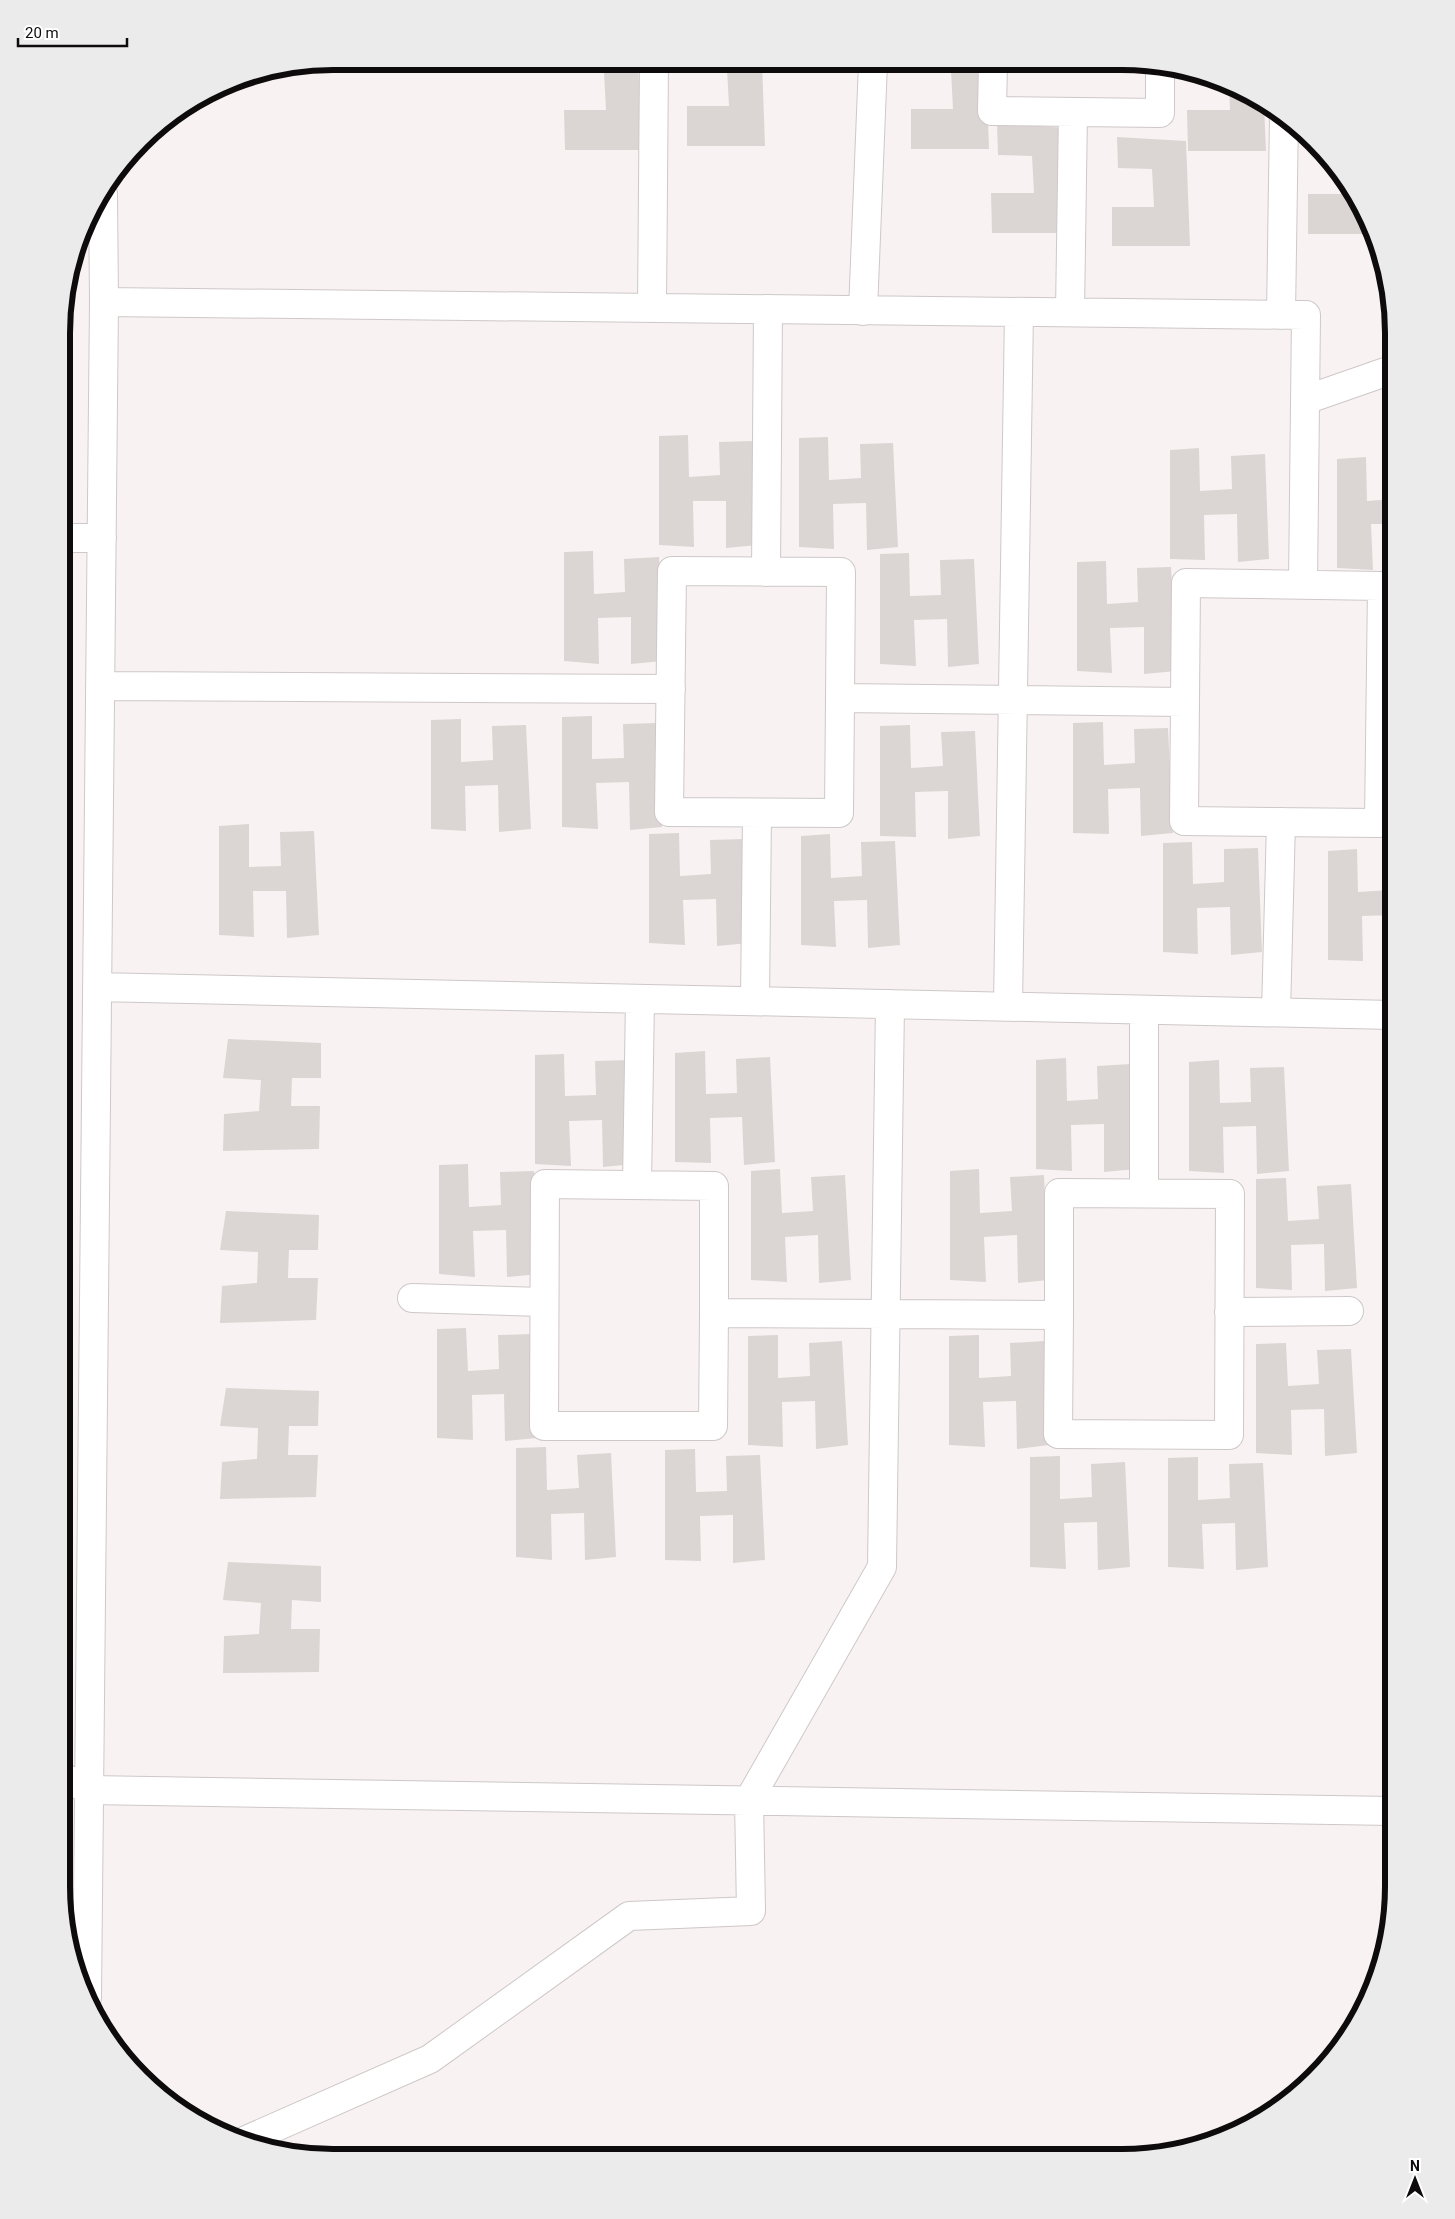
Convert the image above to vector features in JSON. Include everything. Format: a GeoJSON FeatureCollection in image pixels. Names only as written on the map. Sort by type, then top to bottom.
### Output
{"type":"FeatureCollection","features":[{"type":"Feature","properties":{"kind":"street"},"geometry":{"type":"LineString","coordinates":[[652,308],[654,70]]}},
{"type":"Feature","properties":{"kind":"street"},"geometry":{"type":"LineString","coordinates":[[863,310],[873,70]]}},
{"type":"Feature","properties":{"kind":"street"},"geometry":{"type":"LineString","coordinates":[[993,70],[992,111],[1160,113],[1160,73]]}},
{"type":"Feature","properties":{"kind":"street"},"geometry":{"type":"LineString","coordinates":[[1070,312],[1073,112]]}},
{"type":"Feature","properties":{"kind":"street"},"geometry":{"type":"LineString","coordinates":[[1281,315],[1284,126]]}},
{"type":"Feature","properties":{"kind":"street"},"geometry":{"type":"LineString","coordinates":[[87,1979],[102,538],[103,205]]}},
{"type":"Feature","properties":{"kind":"street"},"geometry":{"type":"LineString","coordinates":[[104,302],[1306,315],[1303,584]]}},
{"type":"Feature","properties":{"kind":"street"},"geometry":{"type":"LineString","coordinates":[[766,572],[768,309]]}},
{"type":"Feature","properties":{"kind":"street"},"geometry":{"type":"LineString","coordinates":[[1008,1006],[1019,312]]}},
{"type":"Feature","properties":{"kind":"street"},"geometry":{"type":"LineString","coordinates":[[1305,400],[1385,373]]}},
{"type":"Feature","properties":{"kind":"street"},"geometry":{"type":"LineString","coordinates":[[70,538],[102,538]]}},
{"type":"Feature","properties":{"kind":"street"},"geometry":{"type":"LineString","coordinates":[[672,571],[841,572],[839,813],[669,812],[671,689],[672,571]]}},
{"type":"Feature","properties":{"kind":"street"},"geometry":{"type":"LineString","coordinates":[[1385,659],[1382,586],[1186,583],[1184,821],[1379,823],[1385,737]]}},
{"type":"Feature","properties":{"kind":"street"},"geometry":{"type":"LineString","coordinates":[[100,686],[671,689]]}},
{"type":"Feature","properties":{"kind":"street"},"geometry":{"type":"LineString","coordinates":[[840,698],[1185,702]]}},
{"type":"Feature","properties":{"kind":"street"},"geometry":{"type":"LineString","coordinates":[[755,1001],[757,813]]}},
{"type":"Feature","properties":{"kind":"street"},"geometry":{"type":"LineString","coordinates":[[1276,1012],[1281,822]]}},
{"type":"Feature","properties":{"kind":"street"},"geometry":{"type":"LineString","coordinates":[[97,987],[1385,1015]]}},
{"type":"Feature","properties":{"kind":"street"},"geometry":{"type":"LineString","coordinates":[[637,1185],[640,999]]}},
{"type":"Feature","properties":{"kind":"street"},"geometry":{"type":"LineString","coordinates":[[254,2137],[430,2059],[629,1916],[751,1911],[749,1800],[882,1567],[890,1004]]}},
{"type":"Feature","properties":{"kind":"street"},"geometry":{"type":"LineString","coordinates":[[1144,1010],[1144,1193]]}},
{"type":"Feature","properties":{"kind":"street"},"geometry":{"type":"LineString","coordinates":[[545,1184],[714,1186],[712,1426],[544,1426],[544,1302],[545,1184]]}},
{"type":"Feature","properties":{"kind":"street"},"geometry":{"type":"LineString","coordinates":[[1059,1193],[1144,1193],[1230,1194],[1229,1435],[1058,1434],[1059,1193]]}},
{"type":"Feature","properties":{"kind":"street"},"geometry":{"type":"LineString","coordinates":[[412,1298],[544,1302]]}},
{"type":"Feature","properties":{"kind":"street"},"geometry":{"type":"LineString","coordinates":[[1230,1312],[1349,1311]]}},
{"type":"Feature","properties":{"kind":"street"},"geometry":{"type":"LineString","coordinates":[[714,1313],[1059,1315]]}},
{"type":"Feature","properties":{"kind":"street"},"geometry":{"type":"LineString","coordinates":[[70,1780],[89,1790],[1385,1811]]}},
{"type":"Feature","properties":{"kind":"building"},"geometry":{"type":"Polygon","coordinates":[[[570,70],[638,70],[642,150],[565,150],[564,110],[606,110],[604,73],[570,72],[570,70]]]}},
{"type":"Feature","properties":{"kind":"building"},"geometry":{"type":"Polygon","coordinates":[[[727,70],[762,70],[765,146],[687,146],[687,106],[729,106],[727,70]]]}},
{"type":"Feature","properties":{"kind":"building"},"geometry":{"type":"Polygon","coordinates":[[[917,70],[986,70],[989,149],[911,149],[911,109],[953,109],[951,71],[917,70]]]}},
{"type":"Feature","properties":{"kind":"building"},"geometry":{"type":"Polygon","coordinates":[[[1229,93],[1264,112],[1266,151],[1188,151],[1187,110],[1230,110],[1229,93]]]}},
{"type":"Feature","properties":{"kind":"building"},"geometry":{"type":"Polygon","coordinates":[[[997,123],[1066,128],[1070,233],[992,233],[991,193],[1034,193],[1032,156],[998,155],[997,123]]]}},
{"type":"Feature","properties":{"kind":"building"},"geometry":{"type":"Polygon","coordinates":[[[1117,137],[1186,141],[1190,246],[1112,246],[1112,207],[1154,207],[1152,169],[1118,168],[1117,137]]]}},
{"type":"Feature","properties":{"kind":"building"},"geometry":{"type":"Polygon","coordinates":[[[1308,194],[1345,194],[1366,234],[1308,234],[1308,194]]]}},
{"type":"Feature","properties":{"kind":"building"},"geometry":{"type":"Polygon","coordinates":[[[688,435],[689,477],[720,475],[719,442],[753,441],[758,545],[726,548],[726,501],[693,501],[694,547],[659,545],[659,436],[688,435]]]}},
{"type":"Feature","properties":{"kind":"building"},"geometry":{"type":"Polygon","coordinates":[[[828,437],[829,480],[861,478],[860,444],[893,443],[898,547],[867,550],[866,503],[833,504],[834,549],[799,547],[799,438],[828,437]]]}},
{"type":"Feature","properties":{"kind":"building"},"geometry":{"type":"Polygon","coordinates":[[[1199,448],[1200,491],[1232,489],[1231,456],[1265,454],[1269,559],[1238,562],[1237,514],[1204,515],[1205,560],[1170,559],[1170,450],[1199,448]]]}},
{"type":"Feature","properties":{"kind":"building"},"geometry":{"type":"Polygon","coordinates":[[[1366,457],[1367,501],[1385,500],[1385,524],[1371,524],[1373,570],[1337,568],[1337,459],[1366,457]]]}},
{"type":"Feature","properties":{"kind":"building"},"geometry":{"type":"Polygon","coordinates":[[[593,551],[594,594],[625,592],[624,559],[659,557],[663,661],[631,664],[631,617],[598,618],[599,664],[564,661],[564,552],[593,551]]]}},
{"type":"Feature","properties":{"kind":"building"},"geometry":{"type":"Polygon","coordinates":[[[909,553],[910,596],[941,595],[940,560],[974,559],[979,664],[948,667],[947,619],[914,620],[916,666],[880,664],[880,554],[909,553]]]}},
{"type":"Feature","properties":{"kind":"building"},"geometry":{"type":"Polygon","coordinates":[[[1106,561],[1107,604],[1138,602],[1137,568],[1171,567],[1176,671],[1144,674],[1144,627],[1110,628],[1112,673],[1077,671],[1077,562],[1106,561]]]}},
{"type":"Feature","properties":{"kind":"building"},"geometry":{"type":"Polygon","coordinates":[[[592,716],[592,759],[624,758],[623,724],[657,723],[662,827],[630,830],[629,782],[596,783],[598,829],[562,827],[562,717],[592,716]]]}},
{"type":"Feature","properties":{"kind":"building"},"geometry":{"type":"Polygon","coordinates":[[[461,719],[461,762],[493,760],[492,726],[526,725],[531,829],[499,832],[498,785],[465,786],[466,831],[431,829],[431,720],[461,719]]]}},
{"type":"Feature","properties":{"kind":"building"},"geometry":{"type":"Polygon","coordinates":[[[1103,722],[1104,765],[1135,763],[1134,729],[1168,728],[1173,833],[1141,836],[1140,788],[1108,789],[1109,834],[1073,833],[1073,723],[1103,722]]]}},
{"type":"Feature","properties":{"kind":"building"},"geometry":{"type":"Polygon","coordinates":[[[910,725],[911,768],[943,766],[941,732],[975,731],[980,836],[948,839],[948,791],[915,792],[916,837],[880,836],[880,726],[910,725]]]}},
{"type":"Feature","properties":{"kind":"building"},"geometry":{"type":"Polygon","coordinates":[[[249,824],[249,867],[281,866],[280,832],[314,831],[319,935],[287,938],[286,891],[253,891],[254,937],[219,935],[219,826],[249,824]]]}},
{"type":"Feature","properties":{"kind":"building"},"geometry":{"type":"Polygon","coordinates":[[[679,833],[680,876],[711,874],[710,840],[744,839],[749,943],[717,946],[716,899],[683,900],[685,945],[649,943],[649,834],[679,833]]]}},
{"type":"Feature","properties":{"kind":"building"},"geometry":{"type":"Polygon","coordinates":[[[830,834],[831,878],[862,876],[861,842],[895,841],[900,945],[868,948],[867,900],[834,901],[836,947],[801,945],[801,836],[830,834]]]}},
{"type":"Feature","properties":{"kind":"building"},"geometry":{"type":"Polygon","coordinates":[[[1192,842],[1193,884],[1224,882],[1224,849],[1258,848],[1262,952],[1231,955],[1230,907],[1197,908],[1198,954],[1163,952],[1163,843],[1192,842]]]}},
{"type":"Feature","properties":{"kind":"building"},"geometry":{"type":"Polygon","coordinates":[[[1357,849],[1358,892],[1385,890],[1385,915],[1362,916],[1363,961],[1328,960],[1328,851],[1357,849]]]}},
{"type":"Feature","properties":{"kind":"building"},"geometry":{"type":"Polygon","coordinates":[[[228,1039],[321,1043],[321,1078],[292,1078],[291,1106],[320,1106],[319,1149],[223,1151],[224,1114],[259,1111],[261,1080],[223,1078],[228,1039]]]}},
{"type":"Feature","properties":{"kind":"building"},"geometry":{"type":"Polygon","coordinates":[[[705,1051],[706,1094],[737,1093],[736,1059],[770,1057],[775,1162],[744,1165],[742,1117],[710,1118],[711,1163],[675,1162],[675,1053],[705,1051]]]}},
{"type":"Feature","properties":{"kind":"building"},"geometry":{"type":"Polygon","coordinates":[[[564,1054],[565,1096],[596,1095],[595,1061],[629,1060],[634,1164],[603,1167],[602,1120],[569,1121],[571,1166],[535,1164],[535,1055],[564,1054]]]}},
{"type":"Feature","properties":{"kind":"building"},"geometry":{"type":"Polygon","coordinates":[[[1066,1058],[1067,1101],[1098,1099],[1097,1066],[1131,1064],[1136,1169],[1104,1172],[1104,1124],[1071,1125],[1072,1171],[1036,1169],[1036,1060],[1066,1058]]]}},
{"type":"Feature","properties":{"kind":"building"},"geometry":{"type":"Polygon","coordinates":[[[1219,1060],[1220,1103],[1251,1102],[1250,1068],[1284,1067],[1289,1171],[1257,1174],[1256,1126],[1223,1127],[1224,1173],[1189,1171],[1189,1062],[1219,1060]]]}},
{"type":"Feature","properties":{"kind":"building"},"geometry":{"type":"Polygon","coordinates":[[[468,1164],[469,1207],[501,1205],[500,1172],[534,1171],[539,1274],[507,1277],[506,1230],[473,1231],[475,1277],[439,1274],[439,1165],[468,1164]]]}},
{"type":"Feature","properties":{"kind":"building"},"geometry":{"type":"Polygon","coordinates":[[[780,1169],[782,1213],[813,1211],[811,1177],[845,1175],[851,1280],[819,1283],[818,1235],[785,1237],[787,1282],[751,1280],[751,1171],[780,1169]]]}},
{"type":"Feature","properties":{"kind":"building"},"geometry":{"type":"Polygon","coordinates":[[[979,1169],[980,1213],[1012,1211],[1010,1177],[1044,1175],[1049,1280],[1018,1283],[1017,1235],[984,1237],[986,1282],[950,1280],[950,1171],[979,1169]]]}},
{"type":"Feature","properties":{"kind":"building"},"geometry":{"type":"Polygon","coordinates":[[[1286,1178],[1288,1221],[1319,1219],[1317,1186],[1351,1184],[1357,1288],[1325,1291],[1324,1244],[1291,1245],[1292,1290],[1256,1288],[1256,1179],[1286,1178]]]}},
{"type":"Feature","properties":{"kind":"building"},"geometry":{"type":"Polygon","coordinates":[[[226,1211],[319,1215],[318,1250],[289,1250],[288,1278],[318,1278],[316,1320],[220,1323],[222,1286],[257,1283],[258,1252],[220,1250],[226,1211]]]}},
{"type":"Feature","properties":{"kind":"building"},"geometry":{"type":"Polygon","coordinates":[[[466,1328],[468,1371],[499,1369],[498,1335],[532,1334],[537,1438],[505,1441],[504,1394],[472,1395],[473,1440],[437,1438],[437,1329],[466,1328]]]}},
{"type":"Feature","properties":{"kind":"building"},"geometry":{"type":"Polygon","coordinates":[[[778,1335],[778,1378],[810,1376],[809,1343],[842,1341],[848,1445],[816,1449],[815,1401],[782,1402],[783,1447],[748,1445],[748,1336],[778,1335]]]}},
{"type":"Feature","properties":{"kind":"building"},"geometry":{"type":"Polygon","coordinates":[[[979,1335],[979,1378],[1011,1376],[1010,1343],[1044,1341],[1049,1445],[1017,1449],[1016,1401],[983,1402],[985,1447],[949,1445],[949,1336],[979,1335]]]}},
{"type":"Feature","properties":{"kind":"building"},"geometry":{"type":"Polygon","coordinates":[[[1286,1343],[1288,1386],[1319,1384],[1317,1350],[1351,1349],[1357,1453],[1325,1456],[1324,1409],[1291,1410],[1292,1455],[1256,1453],[1256,1344],[1286,1343]]]}},
{"type":"Feature","properties":{"kind":"building"},"geometry":{"type":"Polygon","coordinates":[[[226,1388],[319,1391],[318,1426],[289,1426],[288,1455],[318,1455],[316,1497],[220,1499],[222,1462],[257,1459],[258,1428],[220,1426],[226,1388]]]}},
{"type":"Feature","properties":{"kind":"building"},"geometry":{"type":"Polygon","coordinates":[[[546,1447],[547,1490],[579,1488],[577,1455],[611,1453],[616,1557],[585,1560],[584,1513],[551,1514],[552,1560],[516,1557],[516,1448],[546,1447]]]}},
{"type":"Feature","properties":{"kind":"building"},"geometry":{"type":"Polygon","coordinates":[[[695,1449],[696,1492],[727,1491],[726,1456],[760,1455],[765,1560],[733,1563],[733,1515],[700,1516],[701,1561],[665,1560],[665,1450],[695,1449]]]}},
{"type":"Feature","properties":{"kind":"building"},"geometry":{"type":"Polygon","coordinates":[[[1060,1456],[1060,1499],[1092,1497],[1091,1464],[1125,1462],[1130,1567],[1098,1570],[1097,1522],[1064,1523],[1066,1569],[1030,1567],[1030,1457],[1060,1456]]]}},
{"type":"Feature","properties":{"kind":"building"},"geometry":{"type":"Polygon","coordinates":[[[1198,1457],[1198,1500],[1230,1498],[1229,1464],[1263,1463],[1268,1567],[1236,1570],[1235,1523],[1202,1524],[1204,1569],[1168,1567],[1168,1458],[1198,1457]]]}},
{"type":"Feature","properties":{"kind":"building"},"geometry":{"type":"Polygon","coordinates":[[[228,1562],[321,1566],[321,1602],[292,1600],[291,1629],[320,1629],[319,1672],[223,1673],[224,1636],[259,1634],[261,1603],[223,1600],[228,1562]]]}}]}
